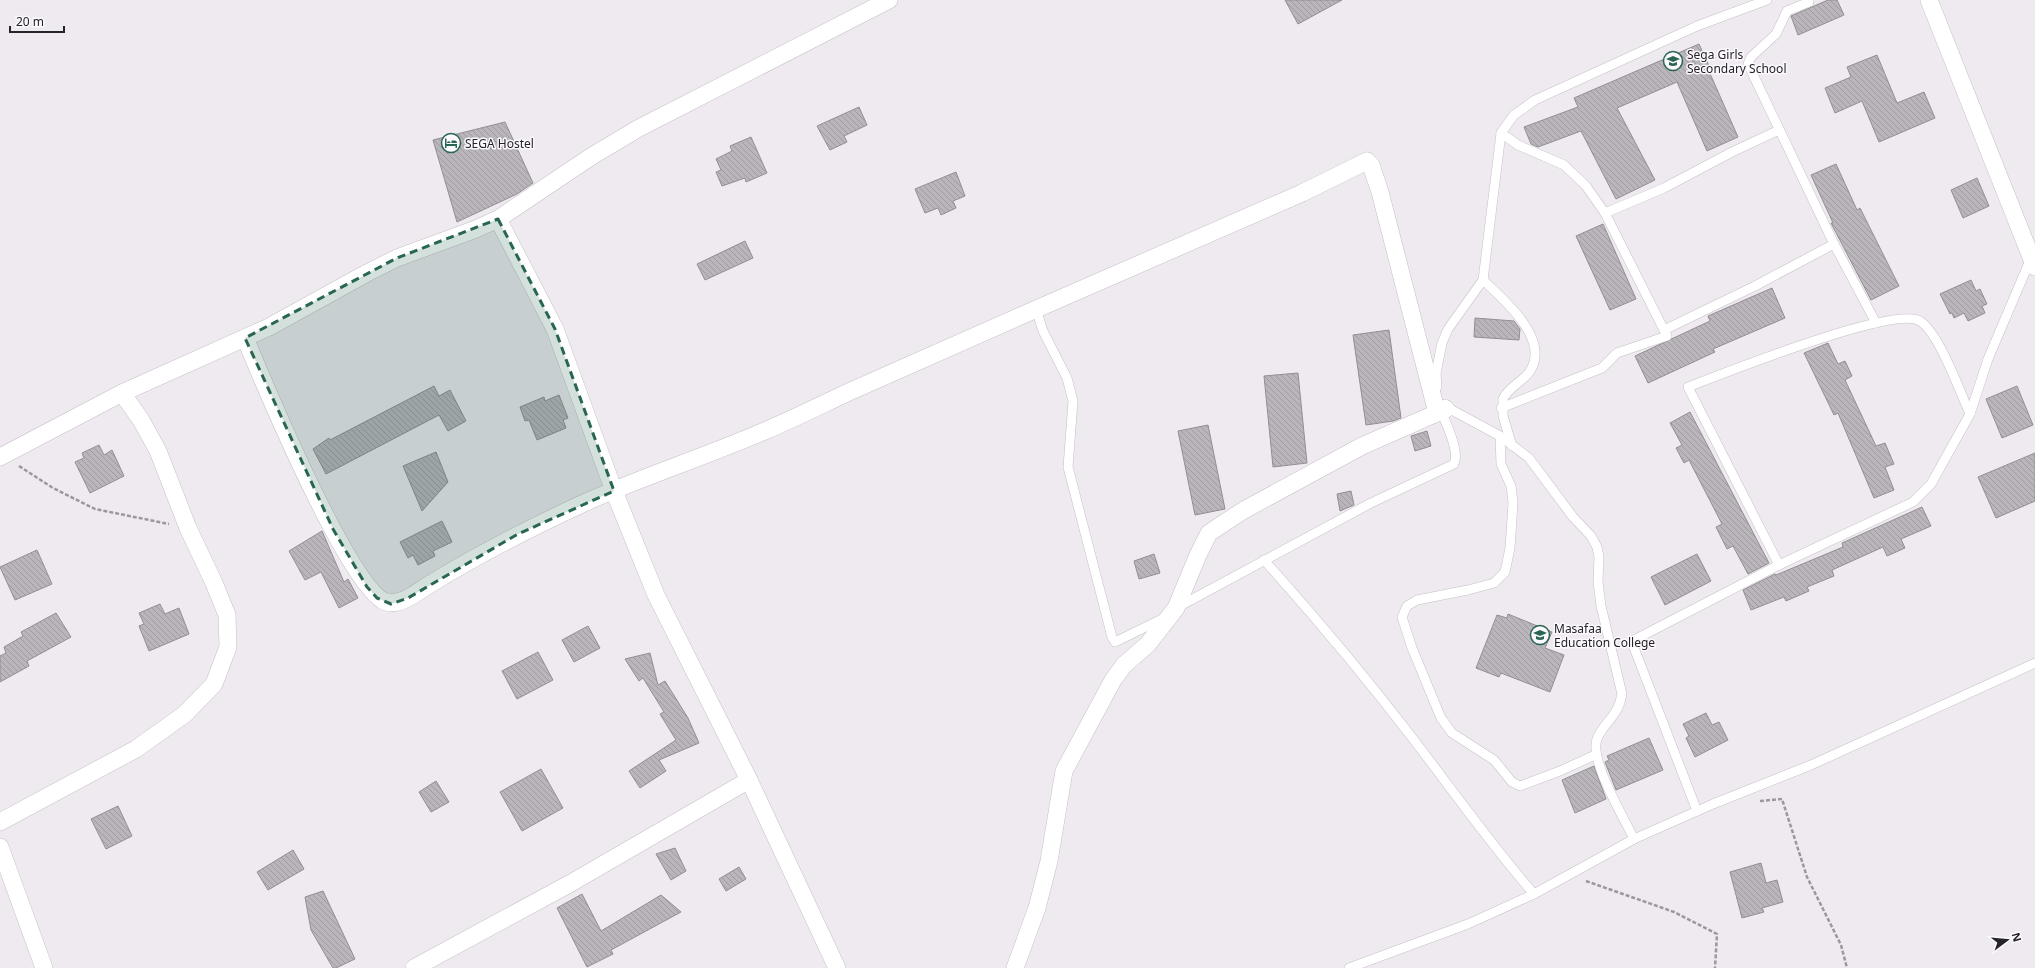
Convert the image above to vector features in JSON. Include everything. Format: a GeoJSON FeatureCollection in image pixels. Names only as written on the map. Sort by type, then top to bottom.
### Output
{"type":"FeatureCollection","features":[{"type":"Feature","properties":{"kind":"street"},"geometry":{"type":"LineString","coordinates":[[2,456],[122,393],[245,338],[391,261],[476,229],[498,219],[586,160],[639,128],[889,0]]}},
{"type":"Feature","properties":{"kind":"street"},"geometry":{"type":"LineString","coordinates":[[1929,0],[2033,262]]}},
{"type":"Feature","properties":{"kind":"street"},"geometry":{"type":"LineString","coordinates":[[245,338],[308,480],[333,529],[367,587],[377,598],[391,604],[408,598],[459,566],[518,534],[614,491],[769,430],[1368,161],[1380,192],[1442,410],[1362,446],[1274,493],[1219,525],[1209,533],[1203,543],[1173,611],[1148,644],[1124,665],[1113,680],[1064,771],[1049,861],[1037,908],[1015,968]]}},
{"type":"Feature","properties":{"kind":"street"},"geometry":{"type":"LineString","coordinates":[[498,219],[555,329],[614,491],[656,595],[749,780],[837,968]]}},
{"type":"Feature","properties":{"kind":"street"},"geometry":{"type":"LineString","coordinates":[[0,822],[136,749],[185,714],[214,684],[228,647],[227,615],[188,528],[158,451],[141,420],[122,393]]}},
{"type":"Feature","properties":{"kind":"street"},"geometry":{"type":"LineString","coordinates":[[414,968],[571,883],[749,780]]}},
{"type":"Feature","properties":{"kind":"street"},"geometry":{"type":"LineString","coordinates":[[0,847],[44,968]]}},
{"type":"Feature","properties":{"kind":"lane"},"geometry":{"type":"LineString","coordinates":[[1036,309],[1043,331],[1067,378],[1073,401],[1068,467],[1112,636],[1115,642],[1371,503],[1454,464],[1456,459],[1456,451],[1442,410],[1441,398],[1437,388],[1436,373],[1442,343],[1448,329],[1482,280],[1502,133],[1514,115],[1535,100],[1697,26],[1767,0]]}},
{"type":"Feature","properties":{"kind":"lane"},"geometry":{"type":"LineString","coordinates":[[1809,0],[1809,2],[1787,11],[1776,34],[1748,61],[1750,69],[1834,244],[1876,323]]}},
{"type":"Feature","properties":{"kind":"lane"},"geometry":{"type":"LineString","coordinates":[[1605,213],[1664,188],[1732,152],[1779,130]]}},
{"type":"Feature","properties":{"kind":"lane"},"geometry":{"type":"LineString","coordinates":[[1502,133],[1518,145],[1564,165],[1586,186],[1605,213],[1667,336],[1617,353],[1602,368],[1502,408]]}},
{"type":"Feature","properties":{"kind":"lane"},"geometry":{"type":"LineString","coordinates":[[1664,330],[1756,286],[1834,244]]}},
{"type":"Feature","properties":{"kind":"lane"},"geometry":{"type":"LineString","coordinates":[[1697,811],[1633,643],[1641,635],[1779,565],[1913,502],[1931,484],[1970,414],[1988,359],[2033,262]]}},
{"type":"Feature","properties":{"kind":"lane"},"geometry":{"type":"LineString","coordinates":[[1482,280],[1506,301],[1528,328],[1534,342],[1536,358],[1530,371],[1504,396],[1502,408],[1512,446]]}},
{"type":"Feature","properties":{"kind":"lane"},"geometry":{"type":"LineString","coordinates":[[1779,565],[1688,387],[1800,346],[1876,323],[1908,318],[1919,320],[1931,332],[1940,347],[1970,414]]}},
{"type":"Feature","properties":{"kind":"lane"},"geometry":{"type":"LineString","coordinates":[[1442,410],[1500,436],[1529,458],[1573,517],[1591,536],[1597,547],[1601,606],[1622,694],[1620,708],[1597,739],[1595,755],[1605,780],[1634,839]]}},
{"type":"Feature","properties":{"kind":"lane"},"geometry":{"type":"LineString","coordinates":[[1500,436],[1502,464],[1510,486],[1513,504],[1510,548],[1505,572],[1494,583],[1468,590],[1417,600],[1406,606],[1402,617],[1412,648],[1441,718],[1452,733],[1494,760],[1512,782],[1520,786],[1560,771],[1595,755]]}},
{"type":"Feature","properties":{"kind":"lane"},"geometry":{"type":"LineString","coordinates":[[1264,560],[1304,604],[1370,684],[1498,853],[1534,894]]}},
{"type":"Feature","properties":{"kind":"lane"},"geometry":{"type":"LineString","coordinates":[[1349,968],[1468,924],[1534,894],[1634,839],[1697,811],[1811,765],[2035,663]]}},
{"type":"Feature","properties":{"kind":"path"},"geometry":{"type":"LineString","coordinates":[[2,456],[53,488],[95,509],[188,528]]}},
{"type":"Feature","properties":{"kind":"path"},"geometry":{"type":"LineString","coordinates":[[1759,801],[1782,799],[1807,876],[1842,945],[1847,968]]}},
{"type":"Feature","properties":{"kind":"path"},"geometry":{"type":"LineString","coordinates":[[1568,874],[1674,912],[1717,934],[1715,968]]}},
{"type":"Feature","properties":{"kind":"highlighted area"},"geometry":{"type":"Polygon","coordinates":[[[498,219],[555,329],[614,491],[518,534],[408,598],[391,604],[377,598],[367,587],[333,529],[245,338],[397,258],[498,219]]]}},
{"type":"Feature","properties":{"kind":"building"},"geometry":{"type":"Polygon","coordinates":[[[1285,0],[1342,0],[1298,24],[1285,0]]]}},
{"type":"Feature","properties":{"kind":"building"},"geometry":{"type":"Polygon","coordinates":[[[1828,0],[1837,0],[1844,15],[1798,35],[1791,16],[1828,0]]]}},
{"type":"Feature","properties":{"kind":"building"},"geometry":{"type":"Polygon","coordinates":[[[1699,44],[1710,68],[1708,69],[1738,137],[1707,151],[1677,82],[1617,108],[1655,180],[1616,199],[1581,131],[1538,147],[1531,144],[1524,127],[1578,107],[1574,98],[1699,44]]]}},
{"type":"Feature","properties":{"kind":"building"},"geometry":{"type":"Polygon","coordinates":[[[1877,55],[1897,103],[1924,92],[1935,118],[1879,142],[1862,101],[1835,113],[1825,88],[1851,77],[1847,67],[1877,55]]]}},
{"type":"Feature","properties":{"kind":"building"},"geometry":{"type":"Polygon","coordinates":[[[859,107],[867,125],[844,136],[847,142],[830,150],[817,126],[859,107]]]}},
{"type":"Feature","properties":{"kind":"building"},"geometry":{"type":"Polygon","coordinates":[[[505,122],[533,183],[517,194],[457,222],[433,140],[505,122]]]}},
{"type":"Feature","properties":{"kind":"building"},"geometry":{"type":"Polygon","coordinates":[[[751,137],[767,173],[746,182],[745,178],[722,186],[716,172],[721,170],[716,159],[732,151],[730,146],[751,137]]]}},
{"type":"Feature","properties":{"kind":"building"},"geometry":{"type":"Polygon","coordinates":[[[1836,164],[1857,210],[1860,208],[1899,286],[1871,300],[1831,223],[1833,223],[1811,175],[1836,164]]]}},
{"type":"Feature","properties":{"kind":"building"},"geometry":{"type":"Polygon","coordinates":[[[956,172],[965,196],[953,201],[956,208],[941,215],[938,208],[925,213],[915,189],[956,172]]]}},
{"type":"Feature","properties":{"kind":"building"},"geometry":{"type":"Polygon","coordinates":[[[1977,178],[1989,206],[1963,218],[1951,190],[1977,178]]]}},
{"type":"Feature","properties":{"kind":"building"},"geometry":{"type":"Polygon","coordinates":[[[1603,224],[1636,299],[1610,310],[1576,236],[1603,224]]]}},
{"type":"Feature","properties":{"kind":"building"},"geometry":{"type":"Polygon","coordinates":[[[745,241],[753,258],[705,280],[697,264],[745,241]]]}},
{"type":"Feature","properties":{"kind":"building"},"geometry":{"type":"Polygon","coordinates":[[[1971,280],[1976,291],[1980,289],[1987,304],[1982,306],[1985,313],[1968,321],[1964,313],[1954,318],[1952,313],[1950,314],[1940,294],[1971,280]]]}},
{"type":"Feature","properties":{"kind":"building"},"geometry":{"type":"Polygon","coordinates":[[[1772,288],[1785,318],[1713,349],[1715,352],[1648,383],[1635,356],[1710,321],[1708,316],[1772,288]]]}},
{"type":"Feature","properties":{"kind":"building"},"geometry":{"type":"Polygon","coordinates":[[[1475,318],[1514,321],[1520,329],[1519,340],[1474,337],[1475,318]]]}},
{"type":"Feature","properties":{"kind":"building"},"geometry":{"type":"Polygon","coordinates":[[[1389,330],[1401,418],[1393,421],[1366,425],[1353,335],[1389,330]]]}},
{"type":"Feature","properties":{"kind":"building"},"geometry":{"type":"Polygon","coordinates":[[[1828,343],[1838,364],[1845,361],[1852,376],[1845,380],[1876,446],[1885,443],[1894,464],[1885,467],[1894,490],[1874,498],[1838,413],[1834,415],[1804,353],[1828,343]]]}},
{"type":"Feature","properties":{"kind":"building"},"geometry":{"type":"Polygon","coordinates":[[[1298,373],[1307,463],[1273,467],[1264,376],[1298,373]]]}},
{"type":"Feature","properties":{"kind":"building"},"geometry":{"type":"Polygon","coordinates":[[[434,386],[439,396],[450,390],[466,421],[448,431],[439,415],[326,474],[313,449],[329,438],[330,440],[434,386]]]}},
{"type":"Feature","properties":{"kind":"building"},"geometry":{"type":"Polygon","coordinates":[[[2017,386],[2033,425],[2002,438],[1986,399],[2017,386]]]}},
{"type":"Feature","properties":{"kind":"building"},"geometry":{"type":"Polygon","coordinates":[[[559,395],[568,418],[563,420],[566,428],[537,440],[529,420],[525,421],[520,407],[544,397],[545,401],[559,395]]]}},
{"type":"Feature","properties":{"kind":"building"},"geometry":{"type":"Polygon","coordinates":[[[1690,412],[1769,563],[1748,574],[1733,546],[1727,549],[1716,527],[1722,524],[1689,460],[1684,463],[1676,448],[1682,445],[1670,423],[1690,412]]]}},
{"type":"Feature","properties":{"kind":"building"},"geometry":{"type":"Polygon","coordinates":[[[1208,425],[1225,509],[1195,515],[1178,431],[1208,425]]]}},
{"type":"Feature","properties":{"kind":"building"},"geometry":{"type":"Polygon","coordinates":[[[1427,431],[1431,446],[1415,451],[1411,436],[1427,431]]]}},
{"type":"Feature","properties":{"kind":"building"},"geometry":{"type":"Polygon","coordinates":[[[99,445],[104,455],[112,450],[124,476],[90,493],[75,462],[84,458],[82,453],[99,445]]]}},
{"type":"Feature","properties":{"kind":"building"},"geometry":{"type":"Polygon","coordinates":[[[436,452],[448,482],[422,511],[403,466],[436,452]]]}},
{"type":"Feature","properties":{"kind":"building"},"geometry":{"type":"Polygon","coordinates":[[[2035,453],[2035,501],[1996,518],[1978,477],[2035,453]]]}},
{"type":"Feature","properties":{"kind":"building"},"geometry":{"type":"Polygon","coordinates":[[[1351,491],[1354,505],[1340,511],[1337,494],[1351,491]]]}},
{"type":"Feature","properties":{"kind":"building"},"geometry":{"type":"Polygon","coordinates":[[[1922,507],[1931,526],[1901,539],[1905,548],[1887,556],[1883,547],[1832,570],[1834,576],[1807,587],[1809,591],[1786,601],[1784,597],[1751,610],[1743,590],[1775,574],[1776,575],[1843,547],[1842,543],[1922,507]]]}},
{"type":"Feature","properties":{"kind":"building"},"geometry":{"type":"Polygon","coordinates":[[[442,521],[452,542],[433,551],[435,556],[418,565],[413,555],[408,558],[400,542],[442,521]]]}},
{"type":"Feature","properties":{"kind":"building"},"geometry":{"type":"Polygon","coordinates":[[[322,531],[344,582],[348,579],[358,598],[339,608],[321,572],[305,580],[289,551],[322,531]]]}},
{"type":"Feature","properties":{"kind":"building"},"geometry":{"type":"Polygon","coordinates":[[[37,550],[52,584],[15,600],[0,567],[37,550]]]}},
{"type":"Feature","properties":{"kind":"building"},"geometry":{"type":"Polygon","coordinates":[[[1154,554],[1160,573],[1139,579],[1134,561],[1154,554]]]}},
{"type":"Feature","properties":{"kind":"building"},"geometry":{"type":"Polygon","coordinates":[[[1697,554],[1711,581],[1665,605],[1651,577],[1697,554]]]}},
{"type":"Feature","properties":{"kind":"building"},"geometry":{"type":"Polygon","coordinates":[[[160,604],[165,614],[179,608],[189,634],[149,651],[139,626],[144,624],[139,613],[160,604]]]}},
{"type":"Feature","properties":{"kind":"building"},"geometry":{"type":"Polygon","coordinates":[[[56,613],[71,637],[27,661],[29,666],[0,682],[0,656],[6,653],[4,647],[23,636],[21,632],[56,613]]]}},
{"type":"Feature","properties":{"kind":"building"},"geometry":{"type":"Polygon","coordinates":[[[1508,614],[1552,632],[1545,648],[1564,655],[1550,692],[1501,673],[1499,677],[1476,668],[1497,615],[1507,618],[1508,614]]]}},
{"type":"Feature","properties":{"kind":"building"},"geometry":{"type":"Polygon","coordinates":[[[588,626],[600,648],[574,662],[562,640],[588,626]]]}},
{"type":"Feature","properties":{"kind":"building"},"geometry":{"type":"Polygon","coordinates":[[[538,652],[553,680],[517,699],[502,671],[538,652]]]}},
{"type":"Feature","properties":{"kind":"building"},"geometry":{"type":"Polygon","coordinates":[[[650,653],[658,685],[665,681],[688,718],[699,743],[659,760],[666,771],[640,788],[629,771],[676,740],[660,714],[664,712],[643,678],[639,681],[625,659],[650,653]]]}},
{"type":"Feature","properties":{"kind":"building"},"geometry":{"type":"Polygon","coordinates":[[[1706,713],[1712,725],[1719,722],[1728,740],[1695,757],[1686,738],[1689,736],[1683,724],[1706,713]]]}},
{"type":"Feature","properties":{"kind":"building"},"geometry":{"type":"Polygon","coordinates":[[[1649,738],[1663,770],[1616,790],[1605,762],[1609,760],[1607,756],[1649,738]]]}},
{"type":"Feature","properties":{"kind":"building"},"geometry":{"type":"Polygon","coordinates":[[[1594,766],[1606,799],[1575,813],[1562,780],[1594,766]]]}},
{"type":"Feature","properties":{"kind":"building"},"geometry":{"type":"Polygon","coordinates":[[[541,769],[563,808],[522,831],[500,792],[541,769]]]}},
{"type":"Feature","properties":{"kind":"building"},"geometry":{"type":"Polygon","coordinates":[[[436,781],[449,802],[431,812],[419,792],[436,781]]]}},
{"type":"Feature","properties":{"kind":"building"},"geometry":{"type":"Polygon","coordinates":[[[118,806],[132,836],[106,849],[91,819],[118,806]]]}},
{"type":"Feature","properties":{"kind":"building"},"geometry":{"type":"Polygon","coordinates":[[[675,848],[686,871],[671,880],[656,854],[675,848]]]}},
{"type":"Feature","properties":{"kind":"building"},"geometry":{"type":"Polygon","coordinates":[[[293,850],[304,869],[268,890],[257,872],[293,850]]]}},
{"type":"Feature","properties":{"kind":"building"},"geometry":{"type":"Polygon","coordinates":[[[1761,863],[1766,883],[1777,880],[1783,902],[1762,908],[1764,912],[1742,918],[1730,872],[1761,863]]]}},
{"type":"Feature","properties":{"kind":"building"},"geometry":{"type":"Polygon","coordinates":[[[739,867],[746,879],[726,891],[719,879],[739,867]]]}},
{"type":"Feature","properties":{"kind":"building"},"geometry":{"type":"Polygon","coordinates":[[[323,891],[355,959],[336,968],[333,968],[311,930],[305,897],[323,891]]]}},
{"type":"Feature","properties":{"kind":"building"},"geometry":{"type":"Polygon","coordinates":[[[582,894],[601,931],[661,895],[681,912],[611,950],[613,954],[587,967],[557,908],[582,894]]]}},
{"type":"Feature","properties":{"kind":"place","name":"Sega Girls Secondary School"},"geometry":{"type":"Point","coordinates":[1673,61]}},
{"type":"Feature","properties":{"kind":"place","name":"SEGA Hostel"},"geometry":{"type":"Point","coordinates":[451,143]}},
{"type":"Feature","properties":{"kind":"place","name":"Masafaa Education College"},"geometry":{"type":"Point","coordinates":[1540,635]}}]}
